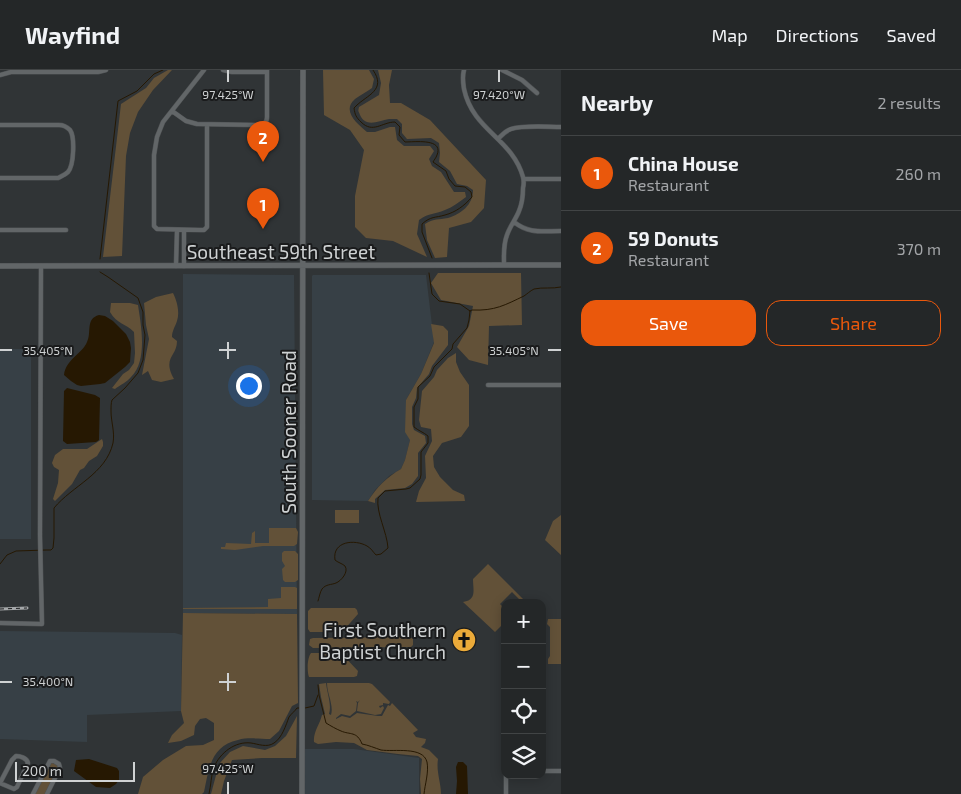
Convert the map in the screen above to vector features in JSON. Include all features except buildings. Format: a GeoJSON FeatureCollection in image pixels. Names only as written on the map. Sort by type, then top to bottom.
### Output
{"type":"FeatureCollection","features":[{"type":"Feature","properties":{"kind":"main road","name":"South Sooner Road"},"geometry":{"type":"LineString","coordinates":[[302,794],[303,70]]}},
{"type":"Feature","properties":{"kind":"main road","name":"Southeast 59th Street"},"geometry":{"type":"LineString","coordinates":[[0,266],[561,265]]}},
{"type":"Feature","properties":{"kind":"street"},"geometry":{"type":"LineString","coordinates":[[0,75],[16,72],[98,72],[106,70]]}},
{"type":"Feature","properties":{"kind":"street"},"geometry":{"type":"LineString","coordinates":[[204,70],[163,122],[157,137],[155,146],[154,224],[160,230],[206,229],[207,125]]}},
{"type":"Feature","properties":{"kind":"street"},"geometry":{"type":"LineString","coordinates":[[172,112],[191,123],[207,125],[259,125],[265,123],[267,117],[267,71],[232,72],[223,70]]}},
{"type":"Feature","properties":{"kind":"street"},"geometry":{"type":"LineString","coordinates":[[464,70],[462,78],[471,109],[479,121],[510,152],[517,162],[524,179],[519,212],[510,227],[504,245],[504,265]]}},
{"type":"Feature","properties":{"kind":"street"},"geometry":{"type":"LineString","coordinates":[[502,70],[522,80],[537,93]]}},
{"type":"Feature","properties":{"kind":"street"},"geometry":{"type":"LineString","coordinates":[[0,125],[59,124],[70,130],[73,138],[71,168],[63,176],[58,178],[0,178]]}},
{"type":"Feature","properties":{"kind":"street"},"geometry":{"type":"LineString","coordinates":[[498,139],[511,129],[561,127]]}},
{"type":"Feature","properties":{"kind":"street"},"geometry":{"type":"LineString","coordinates":[[524,179],[561,179]]}},
{"type":"Feature","properties":{"kind":"street"},"geometry":{"type":"LineString","coordinates":[[514,222],[527,230],[561,231]]}},
{"type":"Feature","properties":{"kind":"street"},"geometry":{"type":"LineString","coordinates":[[0,230],[66,230]]}},
{"type":"Feature","properties":{"kind":"street"},"geometry":{"type":"LineString","coordinates":[[176,266],[177,230]]}},
{"type":"Feature","properties":{"kind":"street"},"geometry":{"type":"LineString","coordinates":[[184,230],[184,266]]}},
{"type":"Feature","properties":{"kind":"street"},"geometry":{"type":"LineString","coordinates":[[0,623],[42,624],[40,536],[41,266]]}},
{"type":"Feature","properties":{"kind":"street"},"geometry":{"type":"LineString","coordinates":[[488,385],[561,385]]}},
{"type":"Feature","properties":{"kind":"street"},"geometry":{"type":"LineString","coordinates":[[18,756],[28,761],[15,788],[12,789],[0,783],[14,758],[18,756]]}},
{"type":"Feature","properties":{"kind":"street"},"geometry":{"type":"LineString","coordinates":[[33,794],[50,762],[54,761],[59,764],[60,768],[48,794]]}},
{"type":"Feature","properties":{"kind":"street"},"geometry":{"type":"LineString","coordinates":[[546,771],[561,771]]}},
{"type":"Feature","properties":{"kind":"street"},"geometry":{"type":"LineString","coordinates":[[506,779],[506,794]]}},
{"type":"Feature","properties":{"kind":"shaded area"},"geometry":{"type":"Polygon","coordinates":[[[168,70],[172,70],[153,90],[138,112],[130,133],[126,156],[122,256],[103,257],[121,104],[146,88],[154,78],[168,70]]]}},
{"type":"Feature","properties":{"kind":"shaded area"},"geometry":{"type":"Polygon","coordinates":[[[323,70],[369,70],[374,79],[372,88],[355,99],[351,104],[350,113],[352,117],[367,132],[395,127],[397,140],[404,146],[430,146],[434,151],[429,159],[432,166],[441,172],[454,192],[465,192],[466,197],[453,206],[419,220],[417,234],[427,257],[393,241],[366,238],[355,227],[355,196],[364,150],[350,130],[324,115],[323,70]]]}},
{"type":"Feature","properties":{"kind":"shaded area"},"geometry":{"type":"Polygon","coordinates":[[[378,70],[392,70],[389,85],[390,103],[401,103],[430,120],[486,180],[484,208],[471,222],[449,228],[447,257],[435,258],[427,240],[425,224],[434,220],[448,218],[462,211],[469,204],[473,190],[467,186],[457,184],[450,171],[439,162],[439,143],[431,138],[407,139],[402,133],[402,124],[397,119],[369,123],[363,119],[359,112],[359,107],[379,95],[381,83],[378,70]]]}},
{"type":"Feature","properties":{"kind":"shaded area"},"geometry":{"type":"Polygon","coordinates":[[[438,273],[521,273],[522,325],[489,326],[488,365],[469,360],[457,347],[469,326],[473,306],[441,300],[431,283],[438,273]]]}},
{"type":"Feature","properties":{"kind":"shaded area"},"geometry":{"type":"Polygon","coordinates":[[[183,274],[294,275],[297,614],[183,613],[183,274]]]}},
{"type":"Feature","properties":{"kind":"shaded area"},"geometry":{"type":"Polygon","coordinates":[[[313,275],[426,275],[434,342],[421,374],[406,400],[410,440],[405,460],[401,469],[389,476],[375,490],[368,501],[312,500],[313,275]]]}},
{"type":"Feature","properties":{"kind":"shaded area"},"geometry":{"type":"Polygon","coordinates":[[[173,293],[177,303],[178,314],[172,337],[177,341],[169,366],[174,379],[161,382],[152,380],[148,371],[142,375],[149,339],[144,303],[156,297],[173,293]]]}},
{"type":"Feature","properties":{"kind":"shaded area"},"geometry":{"type":"Polygon","coordinates":[[[111,303],[138,305],[142,332],[140,361],[136,370],[129,379],[115,389],[112,388],[134,363],[135,353],[134,332],[113,316],[110,312],[111,303]]]}},
{"type":"Feature","properties":{"kind":"shaded area"},"geometry":{"type":"Polygon","coordinates":[[[99,315],[113,321],[126,334],[131,348],[130,362],[105,383],[77,385],[64,375],[65,369],[85,346],[90,323],[99,315]]]}},
{"type":"Feature","properties":{"kind":"shaded area"},"geometry":{"type":"Polygon","coordinates":[[[431,324],[443,326],[448,331],[448,345],[432,366],[429,374],[417,388],[416,398],[412,407],[414,430],[425,436],[426,443],[418,453],[418,476],[412,484],[405,488],[385,490],[375,499],[375,503],[368,501],[391,475],[401,469],[405,460],[410,440],[405,432],[406,400],[421,374],[434,343],[431,324]]]}},
{"type":"Feature","properties":{"kind":"shaded area"},"geometry":{"type":"Polygon","coordinates":[[[0,349],[31,349],[31,539],[0,539],[0,349]]]}},
{"type":"Feature","properties":{"kind":"shaded area"},"geometry":{"type":"Polygon","coordinates":[[[456,353],[456,362],[460,372],[469,385],[469,426],[461,437],[442,443],[433,456],[434,467],[440,477],[453,490],[464,495],[465,501],[416,502],[426,478],[425,456],[432,441],[431,429],[421,427],[419,420],[422,391],[434,377],[437,370],[448,358],[456,353]]]}},
{"type":"Feature","properties":{"kind":"shaded area"},"geometry":{"type":"Polygon","coordinates":[[[67,388],[100,398],[99,440],[96,442],[67,444],[63,441],[64,391],[67,388]]]}},
{"type":"Feature","properties":{"kind":"shaded area"},"geometry":{"type":"Polygon","coordinates":[[[102,439],[103,446],[97,456],[80,470],[72,484],[55,501],[53,499],[58,483],[59,470],[52,463],[55,455],[63,449],[87,449],[102,439]]]}},
{"type":"Feature","properties":{"kind":"shaded area"},"geometry":{"type":"Polygon","coordinates":[[[335,510],[359,510],[359,523],[335,523],[335,510]]]}},
{"type":"Feature","properties":{"kind":"shaded area"},"geometry":{"type":"Polygon","coordinates":[[[561,515],[561,555],[545,540],[553,521],[561,515]]]}},
{"type":"Feature","properties":{"kind":"shaded area"},"geometry":{"type":"Polygon","coordinates":[[[269,528],[296,528],[298,532],[297,544],[294,546],[263,546],[235,550],[221,549],[221,547],[225,547],[226,543],[251,544],[252,533],[255,531],[255,543],[269,543],[269,528]]]}},
{"type":"Feature","properties":{"kind":"shaded area"},"geometry":{"type":"Polygon","coordinates":[[[284,551],[295,551],[298,554],[298,580],[295,582],[285,582],[283,580],[282,569],[285,566],[282,561],[282,553],[284,551]]]}},
{"type":"Feature","properties":{"kind":"shaded area"},"geometry":{"type":"Polygon","coordinates":[[[488,564],[523,599],[519,599],[512,592],[505,599],[501,599],[501,626],[495,632],[463,602],[472,597],[474,591],[473,579],[488,564]]]}},
{"type":"Feature","properties":{"kind":"shaded area"},"geometry":{"type":"Polygon","coordinates":[[[281,587],[297,588],[297,609],[183,609],[268,607],[268,599],[281,598],[281,587]]]}},
{"type":"Feature","properties":{"kind":"shaded area"},"geometry":{"type":"Polygon","coordinates":[[[311,608],[355,608],[358,614],[343,631],[310,632],[308,629],[308,611],[311,608]]]}},
{"type":"Feature","properties":{"kind":"shaded area"},"geometry":{"type":"Polygon","coordinates":[[[183,613],[297,614],[298,703],[292,706],[279,731],[270,739],[242,739],[222,747],[213,759],[202,794],[138,794],[143,777],[163,760],[186,746],[203,745],[214,740],[214,723],[206,718],[200,719],[195,726],[194,735],[181,741],[168,743],[172,735],[184,723],[181,711],[183,613]]]}},
{"type":"Feature","properties":{"kind":"shaded area"},"geometry":{"type":"Polygon","coordinates":[[[548,619],[561,619],[561,664],[548,664],[550,656],[550,627],[547,624],[548,619]]]}},
{"type":"Feature","properties":{"kind":"shaded area"},"geometry":{"type":"Polygon","coordinates":[[[0,631],[175,633],[182,635],[181,711],[87,715],[87,742],[0,739],[0,631]]]}},
{"type":"Feature","properties":{"kind":"shaded area"},"geometry":{"type":"Polygon","coordinates":[[[410,637],[413,639],[411,647],[313,648],[309,645],[310,639],[313,638],[410,637]]]}},
{"type":"Feature","properties":{"kind":"shaded area"},"geometry":{"type":"Polygon","coordinates":[[[311,653],[341,653],[358,671],[357,676],[309,677],[308,665],[311,653]]]}},
{"type":"Feature","properties":{"kind":"shaded area"},"geometry":{"type":"Polygon","coordinates":[[[326,683],[330,703],[329,714],[331,715],[332,707],[327,683],[369,683],[390,702],[389,704],[383,703],[383,705],[379,706],[384,708],[381,714],[375,715],[357,711],[360,700],[356,701],[356,711],[350,716],[341,714],[336,719],[342,716],[350,718],[357,713],[382,716],[388,705],[390,706],[392,703],[418,730],[413,733],[416,737],[426,739],[421,747],[429,750],[438,759],[441,794],[421,794],[422,759],[418,756],[367,750],[354,743],[318,744],[314,742],[322,715],[325,714],[319,684],[326,683]]]}},
{"type":"Feature","properties":{"kind":"shaded area"},"geometry":{"type":"Polygon","coordinates":[[[297,716],[296,758],[232,760],[221,794],[211,794],[219,764],[230,752],[243,746],[265,750],[275,746],[286,736],[297,716]]]}},
{"type":"Feature","properties":{"kind":"shaded area"},"geometry":{"type":"Polygon","coordinates":[[[303,749],[354,749],[419,758],[419,794],[302,794],[303,749]]]}},
{"type":"Feature","properties":{"kind":"shaded area"},"geometry":{"type":"Polygon","coordinates":[[[89,759],[117,768],[119,780],[116,784],[110,788],[96,787],[74,771],[76,760],[89,759]]]}},
{"type":"Feature","properties":{"kind":"shaded area"},"geometry":{"type":"Polygon","coordinates":[[[50,762],[60,766],[47,794],[34,794],[50,762]]]}},
{"type":"Feature","properties":{"kind":"shaded area"},"geometry":{"type":"Polygon","coordinates":[[[458,762],[463,762],[467,766],[468,794],[456,794],[456,767],[458,762]]]}},
{"type":"Feature","properties":{"kind":"waterway"},"geometry":{"type":"LineString","coordinates":[[100,259],[118,101],[137,91],[154,74],[163,70]]}},
{"type":"Feature","properties":{"kind":"waterway"},"geometry":{"type":"LineString","coordinates":[[373,70],[377,77],[377,87],[354,108],[358,119],[370,127],[395,122],[400,127],[399,135],[405,142],[432,143],[438,150],[433,162],[446,171],[449,179],[455,186],[465,187],[471,192],[472,197],[460,208],[449,214],[431,218],[422,224],[422,232],[432,258]]}},
{"type":"Feature","properties":{"kind":"waterway"},"geometry":{"type":"LineString","coordinates":[[0,564],[7,555],[16,551],[51,550],[53,548],[54,508],[61,500],[88,479],[109,454],[113,443],[112,400],[138,373],[143,360],[145,335],[143,312],[138,298],[100,272]]}},
{"type":"Feature","properties":{"kind":"waterway"},"geometry":{"type":"LineString","coordinates":[[429,273],[432,294],[439,301],[460,304],[470,311]]}},
{"type":"Feature","properties":{"kind":"waterway"},"geometry":{"type":"LineString","coordinates":[[470,311],[499,307],[524,296],[534,289],[561,287]]}},
{"type":"Feature","properties":{"kind":"waterway"},"geometry":{"type":"LineString","coordinates":[[318,601],[322,589],[327,585],[338,582],[346,571],[345,566],[335,560],[335,554],[341,545],[351,542],[362,544],[370,548],[376,555],[381,554],[388,548],[378,498],[385,491],[410,488],[420,479],[421,452],[428,443],[428,436],[414,427],[414,407],[418,399],[418,387],[430,376],[434,367],[452,349],[453,344],[467,328],[470,311]]}},
{"type":"Feature","properties":{"kind":"waterway"},"geometry":{"type":"LineString","coordinates":[[318,685],[326,723],[341,731],[356,735],[362,744],[381,750],[414,752],[424,757],[428,770],[424,794]]}},
{"type":"Feature","properties":{"kind":"waterway"},"geometry":{"type":"LineString","coordinates":[[305,708],[314,706],[318,695]]}},
{"type":"Feature","properties":{"kind":"waterway"},"geometry":{"type":"LineString","coordinates":[[209,794],[214,767],[224,753],[239,744],[265,745],[274,743],[281,735],[290,716],[297,708],[301,708]]}},
{"type":"Feature","properties":{"kind":"railway"},"geometry":{"type":"LineString","coordinates":[[0,609],[27,608]]}},
{"type":"Feature","properties":{"kind":"place","name":"59 Donuts"},"geometry":{"type":"Point","coordinates":[263,162]}},
{"type":"Feature","properties":{"kind":"place","name":"China House"},"geometry":{"type":"Point","coordinates":[263,229]}},
{"type":"Feature","properties":{"kind":"place","name":"First Southern Baptist Church"},"geometry":{"type":"Point","coordinates":[464,640]}}]}
